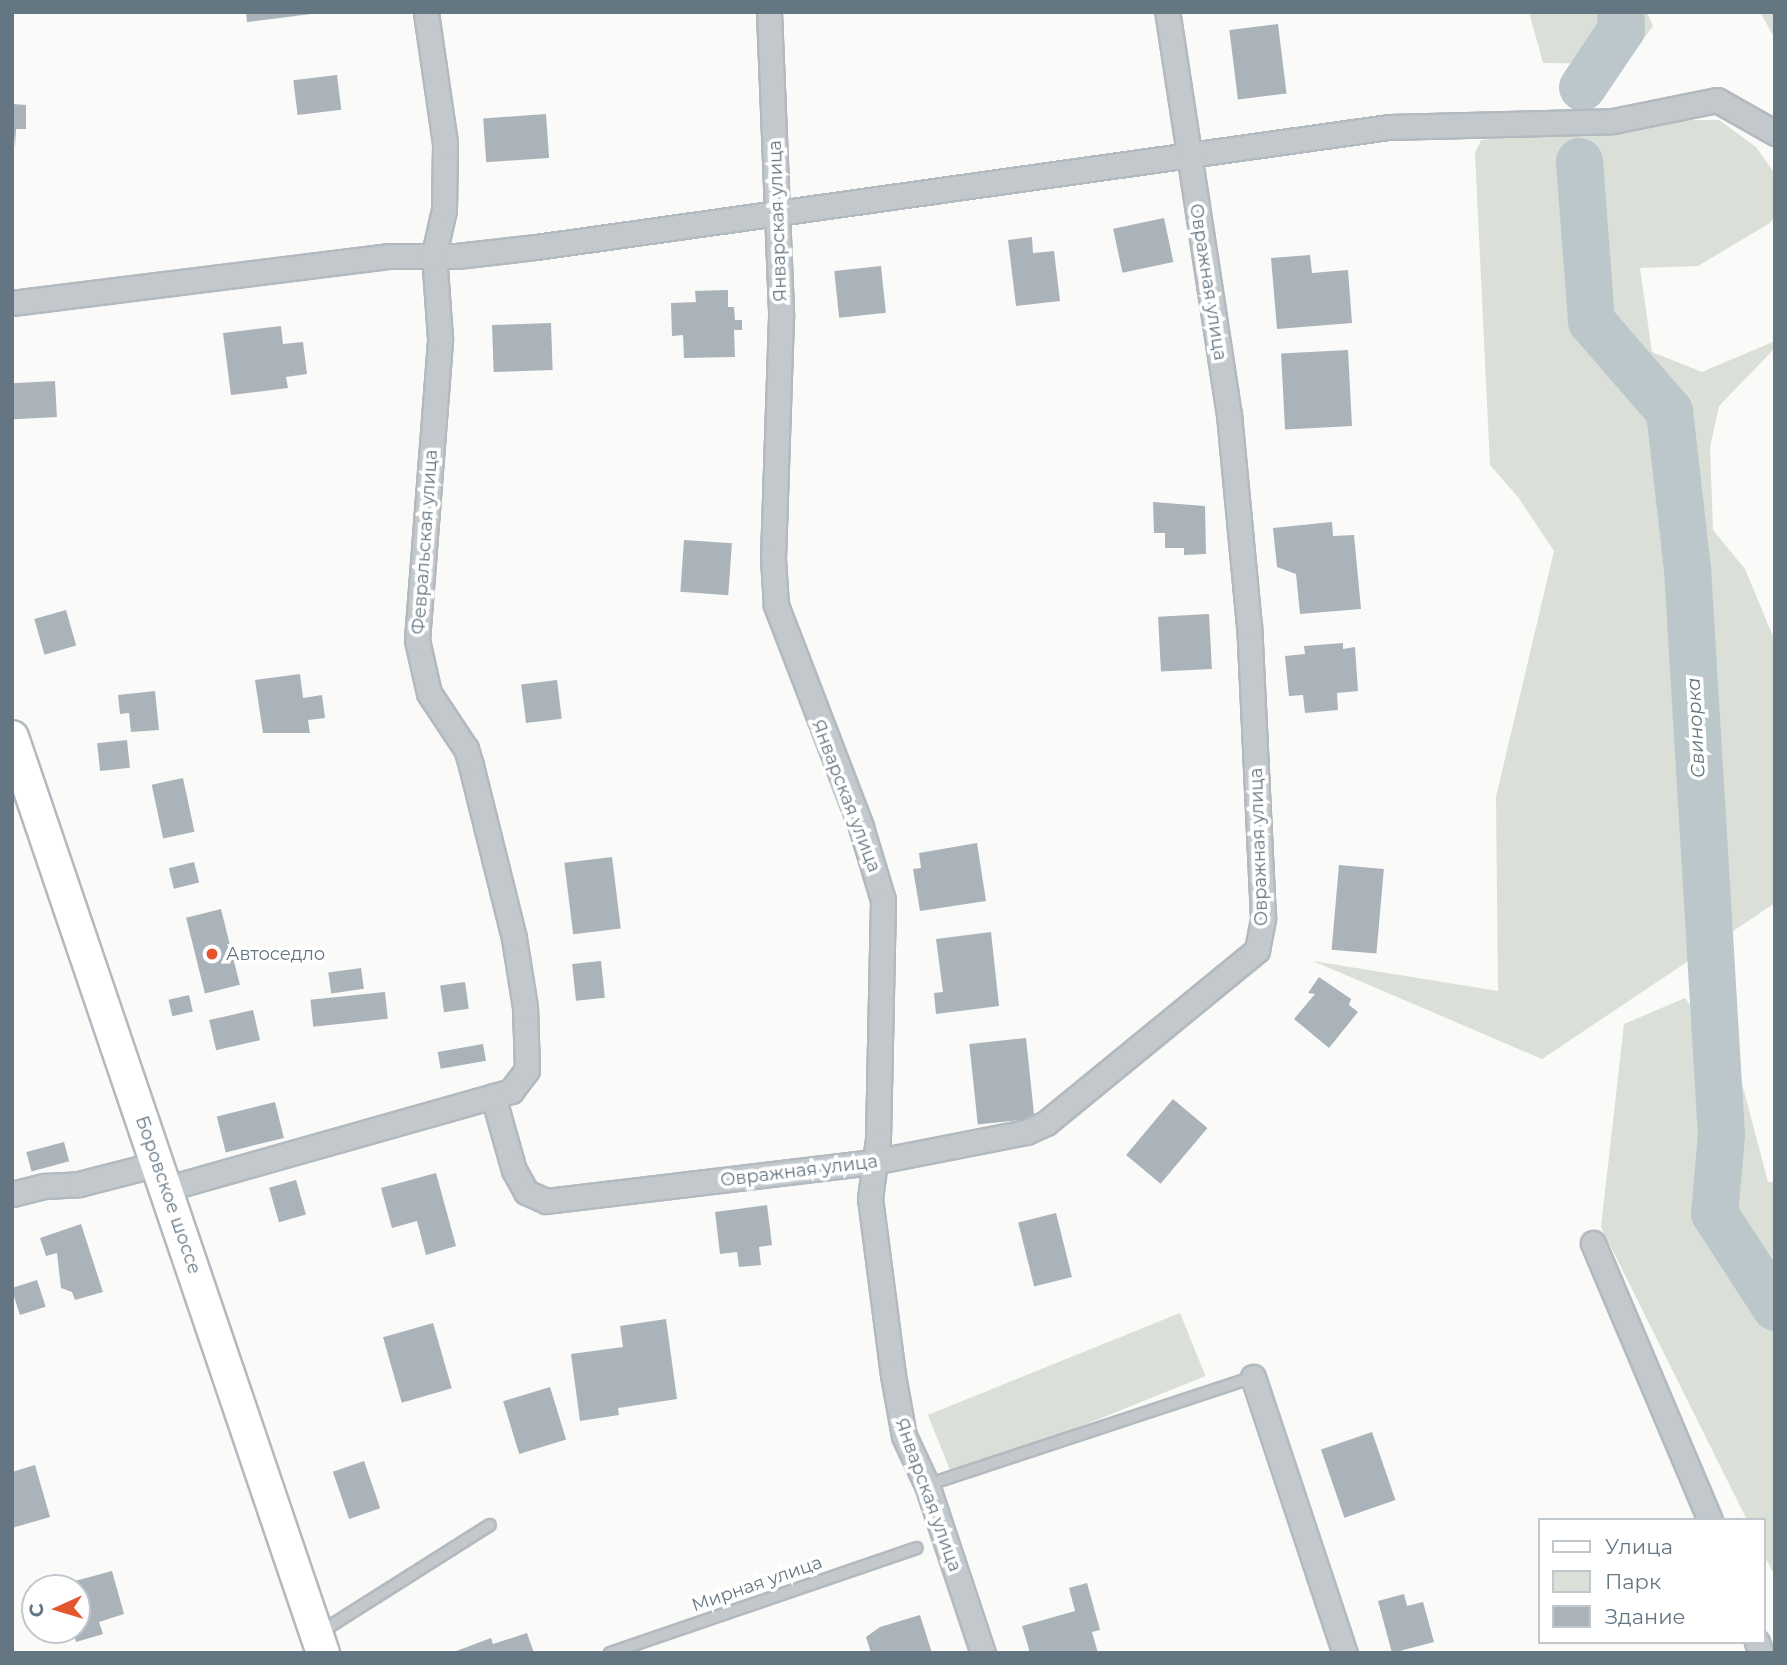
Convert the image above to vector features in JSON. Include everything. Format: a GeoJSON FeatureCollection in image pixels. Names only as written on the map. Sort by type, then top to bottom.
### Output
{"type":"FeatureCollection","features":[{"type":"Feature","properties":{"kind":"main road","name":"Боровское шоссе"},"geometry":{"type":"LineString","coordinates":[[12,737],[320,1644]]}},
{"type":"Feature","properties":{"kind":"street","name":"Февральская улица"},"geometry":{"type":"LineString","coordinates":[[426,12],[445,143],[444,210],[434,254],[440,338],[417,640],[429,693],[466,749],[514,938],[528,1056],[527,1070],[502,1094]]}},
{"type":"Feature","properties":{"kind":"street","name":"Январская улица"},"geometry":{"type":"LineString","coordinates":[[769,12],[779,212],[781,330],[774,582],[780,623],[864,835],[883,900],[878,1139],[870,1198],[899,1414],[927,1485],[983,1653]]}},
{"type":"Feature","properties":{"kind":"street","name":"Овражная улица"},"geometry":{"type":"LineString","coordinates":[[502,1094],[514,1170],[526,1192],[546,1201],[873,1162],[1026,1132],[1046,1123],[1237,969],[1256,950],[1263,934],[1248,614],[1229,415],[1187,156],[1167,12]]}},
{"type":"Feature","properties":{"kind":"street"},"geometry":{"type":"LineString","coordinates":[[12,303],[434,254],[536,247],[1389,127],[1613,121],[1700,100],[1717,100],[1737,108],[1775,133]]}},
{"type":"Feature","properties":{"kind":"street"},"geometry":{"type":"LineString","coordinates":[[12,1194],[45,1185],[161,1176],[502,1094]]}},
{"type":"Feature","properties":{"kind":"street"},"geometry":{"type":"LineString","coordinates":[[1593,1243],[1709,1518]]}},
{"type":"Feature","properties":{"kind":"street"},"geometry":{"type":"LineString","coordinates":[[1253,1377],[1345,1653]]}},
{"type":"Feature","properties":{"kind":"lane"},"geometry":{"type":"LineString","coordinates":[[927,1485],[1253,1377]]}},
{"type":"Feature","properties":{"kind":"lane"},"geometry":{"type":"LineString","coordinates":[[320,1644],[490,1525]]}},
{"type":"Feature","properties":{"kind":"lane","name":"Мирная улица"},"geometry":{"type":"LineString","coordinates":[[610,1653],[916,1548]]}},
{"type":"Feature","properties":{"kind":"green space"},"geometry":{"type":"Polygon","coordinates":[[[1529,12],[1647,12],[1653,26],[1625,64],[1543,63],[1529,12]]]}},
{"type":"Feature","properties":{"kind":"green space"},"geometry":{"type":"Polygon","coordinates":[[[1760,12],[1775,12],[1775,39],[1760,12]]]}},
{"type":"Feature","properties":{"kind":"green space"},"geometry":{"type":"Polygon","coordinates":[[[1674,120],[1719,120],[1756,147],[1775,174],[1775,217],[1770,223],[1698,266],[1640,268],[1652,352],[1702,372],[1775,341],[1775,348],[1719,406],[1710,448],[1713,530],[1745,569],[1775,641],[1775,903],[1542,1059],[1313,961],[1498,991],[1496,797],[1554,551],[1518,497],[1490,465],[1475,153],[1481,140],[1674,120]]]}},
{"type":"Feature","properties":{"kind":"green space"},"geometry":{"type":"Polygon","coordinates":[[[1685,998],[1738,1068],[1768,1182],[1775,1182],[1775,1576],[1766,1559],[1766,1518],[1746,1518],[1601,1227],[1624,1024],[1685,998]]]}},
{"type":"Feature","properties":{"kind":"green space"},"geometry":{"type":"Polygon","coordinates":[[[1180,1313],[1205,1376],[953,1478],[928,1415],[1180,1313]]]}},
{"type":"Feature","properties":{"kind":"building"},"geometry":{"type":"Polygon","coordinates":[[[246,12],[311,12],[311,14],[247,22],[246,12]]]}},
{"type":"Feature","properties":{"kind":"building"},"geometry":{"type":"Polygon","coordinates":[[[1278,24],[1287,93],[1238,99],[1229,30],[1278,24]]]}},
{"type":"Feature","properties":{"kind":"building"},"geometry":{"type":"Polygon","coordinates":[[[337,75],[341,110],[298,115],[293,80],[337,75]]]}},
{"type":"Feature","properties":{"kind":"building"},"geometry":{"type":"Polygon","coordinates":[[[12,104],[26,105],[26,129],[16,129],[15,148],[12,104]]]}},
{"type":"Feature","properties":{"kind":"building"},"geometry":{"type":"Polygon","coordinates":[[[546,114],[549,158],[486,162],[483,118],[546,114]]]}},
{"type":"Feature","properties":{"kind":"building"},"geometry":{"type":"Polygon","coordinates":[[[1164,218],[1173,262],[1122,273],[1113,229],[1164,218]]]}},
{"type":"Feature","properties":{"kind":"building"},"geometry":{"type":"Polygon","coordinates":[[[1032,237],[1033,253],[1054,251],[1060,301],[1016,306],[1008,240],[1032,237]]]}},
{"type":"Feature","properties":{"kind":"building"},"geometry":{"type":"Polygon","coordinates":[[[1310,255],[1312,273],[1348,270],[1352,323],[1277,329],[1271,258],[1310,255]]]}},
{"type":"Feature","properties":{"kind":"building"},"geometry":{"type":"Polygon","coordinates":[[[881,266],[886,313],[839,318],[834,271],[881,266]]]}},
{"type":"Feature","properties":{"kind":"building"},"geometry":{"type":"Polygon","coordinates":[[[728,290],[728,307],[734,307],[735,320],[742,320],[742,330],[734,330],[735,357],[684,358],[683,335],[672,336],[671,303],[696,302],[695,291],[728,290]]]}},
{"type":"Feature","properties":{"kind":"building"},"geometry":{"type":"Polygon","coordinates":[[[551,323],[553,370],[494,372],[492,325],[551,323]]]}},
{"type":"Feature","properties":{"kind":"building"},"geometry":{"type":"Polygon","coordinates":[[[281,326],[283,344],[303,342],[307,374],[286,377],[288,388],[231,395],[223,333],[281,326]]]}},
{"type":"Feature","properties":{"kind":"building"},"geometry":{"type":"Polygon","coordinates":[[[1348,350],[1352,426],[1285,429],[1281,354],[1348,350]]]}},
{"type":"Feature","properties":{"kind":"building"},"geometry":{"type":"Polygon","coordinates":[[[55,381],[57,417],[14,419],[12,383],[55,381]]]}},
{"type":"Feature","properties":{"kind":"building"},"geometry":{"type":"Polygon","coordinates":[[[1153,502],[1205,506],[1206,554],[1184,555],[1184,548],[1165,548],[1165,533],[1154,533],[1153,502]]]}},
{"type":"Feature","properties":{"kind":"building"},"geometry":{"type":"Polygon","coordinates":[[[1332,522],[1333,536],[1354,535],[1361,609],[1300,614],[1296,574],[1277,567],[1273,528],[1332,522]]]}},
{"type":"Feature","properties":{"kind":"building"},"geometry":{"type":"Polygon","coordinates":[[[684,540],[732,543],[728,595],[680,592],[684,540]]]}},
{"type":"Feature","properties":{"kind":"building"},"geometry":{"type":"Polygon","coordinates":[[[66,610],[76,646],[44,655],[34,619],[66,610]]]}},
{"type":"Feature","properties":{"kind":"building"},"geometry":{"type":"Polygon","coordinates":[[[1209,614],[1212,669],[1161,672],[1158,617],[1209,614]]]}},
{"type":"Feature","properties":{"kind":"building"},"geometry":{"type":"Polygon","coordinates":[[[1343,643],[1343,649],[1355,647],[1358,691],[1337,693],[1338,710],[1305,713],[1303,695],[1289,696],[1285,656],[1305,654],[1304,646],[1343,643]]]}},
{"type":"Feature","properties":{"kind":"building"},"geometry":{"type":"Polygon","coordinates":[[[300,674],[303,698],[322,695],[325,718],[308,720],[310,733],[263,733],[255,680],[300,674]]]}},
{"type":"Feature","properties":{"kind":"building"},"geometry":{"type":"Polygon","coordinates":[[[557,680],[562,719],[526,723],[521,684],[557,680]]]}},
{"type":"Feature","properties":{"kind":"building"},"geometry":{"type":"Polygon","coordinates":[[[155,691],[159,730],[131,732],[129,713],[120,714],[118,695],[155,691]]]}},
{"type":"Feature","properties":{"kind":"building"},"geometry":{"type":"Polygon","coordinates":[[[127,740],[130,768],[100,771],[97,743],[127,740]]]}},
{"type":"Feature","properties":{"kind":"building"},"geometry":{"type":"Polygon","coordinates":[[[183,778],[194,832],[163,838],[152,785],[183,778]]]}},
{"type":"Feature","properties":{"kind":"building"},"geometry":{"type":"Polygon","coordinates":[[[977,843],[986,901],[920,911],[913,869],[921,868],[919,853],[977,843]]]}},
{"type":"Feature","properties":{"kind":"building"},"geometry":{"type":"Polygon","coordinates":[[[612,857],[621,928],[573,934],[564,863],[612,857]]]}},
{"type":"Feature","properties":{"kind":"building"},"geometry":{"type":"Polygon","coordinates":[[[194,862],[199,882],[174,889],[169,868],[194,862]]]}},
{"type":"Feature","properties":{"kind":"building"},"geometry":{"type":"Polygon","coordinates":[[[1339,865],[1384,869],[1376,954],[1332,950],[1339,865]]]}},
{"type":"Feature","properties":{"kind":"building"},"geometry":{"type":"Polygon","coordinates":[[[221,909],[240,985],[205,993],[186,918],[221,909]]]}},
{"type":"Feature","properties":{"kind":"building"},"geometry":{"type":"Polygon","coordinates":[[[991,932],[999,1006],[936,1014],[934,993],[943,992],[936,939],[991,932]]]}},
{"type":"Feature","properties":{"kind":"building"},"geometry":{"type":"Polygon","coordinates":[[[601,961],[605,998],[576,1001],[572,964],[601,961]]]}},
{"type":"Feature","properties":{"kind":"building"},"geometry":{"type":"Polygon","coordinates":[[[361,968],[364,989],[331,993],[328,973],[361,968]]]}},
{"type":"Feature","properties":{"kind":"building"},"geometry":{"type":"Polygon","coordinates":[[[1319,977],[1351,999],[1349,1005],[1358,1012],[1329,1048],[1294,1019],[1315,994],[1308,993],[1319,977]]]}},
{"type":"Feature","properties":{"kind":"building"},"geometry":{"type":"Polygon","coordinates":[[[465,982],[469,1009],[444,1012],[440,985],[465,982]]]}},
{"type":"Feature","properties":{"kind":"building"},"geometry":{"type":"Polygon","coordinates":[[[385,992],[388,1019],[313,1027],[310,1000],[385,992]]]}},
{"type":"Feature","properties":{"kind":"building"},"geometry":{"type":"Polygon","coordinates":[[[189,995],[193,1012],[172,1016],[169,1000],[189,995]]]}},
{"type":"Feature","properties":{"kind":"building"},"geometry":{"type":"Polygon","coordinates":[[[253,1010],[260,1040],[216,1050],[209,1020],[253,1010]]]}},
{"type":"Feature","properties":{"kind":"building"},"geometry":{"type":"Polygon","coordinates":[[[1026,1038],[1034,1119],[978,1125],[969,1044],[1026,1038]]]}},
{"type":"Feature","properties":{"kind":"building"},"geometry":{"type":"Polygon","coordinates":[[[483,1044],[486,1061],[441,1069],[438,1052],[483,1044]]]}},
{"type":"Feature","properties":{"kind":"building"},"geometry":{"type":"Polygon","coordinates":[[[1173,1099],[1207,1128],[1161,1184],[1126,1155],[1173,1099]]]}},
{"type":"Feature","properties":{"kind":"building"},"geometry":{"type":"Polygon","coordinates":[[[275,1102],[284,1138],[226,1152],[217,1117],[275,1102]]]}},
{"type":"Feature","properties":{"kind":"building"},"geometry":{"type":"Polygon","coordinates":[[[64,1142],[69,1161],[32,1171],[26,1152],[64,1142]]]}},
{"type":"Feature","properties":{"kind":"building"},"geometry":{"type":"Polygon","coordinates":[[[436,1173],[456,1246],[426,1255],[417,1221],[392,1228],[381,1188],[436,1173]]]}},
{"type":"Feature","properties":{"kind":"building"},"geometry":{"type":"Polygon","coordinates":[[[296,1180],[306,1215],[279,1222],[269,1188],[296,1180]]]}},
{"type":"Feature","properties":{"kind":"building"},"geometry":{"type":"Polygon","coordinates":[[[767,1205],[772,1245],[759,1247],[761,1265],[739,1267],[737,1252],[720,1254],[715,1212],[767,1205]]]}},
{"type":"Feature","properties":{"kind":"building"},"geometry":{"type":"Polygon","coordinates":[[[1056,1213],[1072,1277],[1034,1286],[1018,1222],[1056,1213]]]}},
{"type":"Feature","properties":{"kind":"building"},"geometry":{"type":"Polygon","coordinates":[[[81,1224],[103,1292],[75,1300],[72,1292],[61,1288],[57,1253],[46,1256],[40,1238],[81,1224]]]}},
{"type":"Feature","properties":{"kind":"building"},"geometry":{"type":"Polygon","coordinates":[[[37,1280],[46,1307],[20,1315],[12,1288],[37,1280]]]}},
{"type":"Feature","properties":{"kind":"building"},"geometry":{"type":"Polygon","coordinates":[[[666,1319],[677,1399],[618,1408],[619,1415],[580,1421],[571,1354],[623,1347],[620,1326],[666,1319]]]}},
{"type":"Feature","properties":{"kind":"building"},"geometry":{"type":"Polygon","coordinates":[[[433,1323],[452,1388],[402,1403],[383,1337],[433,1323]]]}},
{"type":"Feature","properties":{"kind":"building"},"geometry":{"type":"Polygon","coordinates":[[[550,1387],[566,1440],[519,1454],[503,1401],[550,1387]]]}},
{"type":"Feature","properties":{"kind":"building"},"geometry":{"type":"Polygon","coordinates":[[[1372,1432],[1395,1500],[1344,1518],[1321,1450],[1372,1432]]]}},
{"type":"Feature","properties":{"kind":"building"},"geometry":{"type":"Polygon","coordinates":[[[364,1461],[380,1508],[349,1519],[333,1472],[364,1461]]]}},
{"type":"Feature","properties":{"kind":"building"},"geometry":{"type":"Polygon","coordinates":[[[35,1465],[50,1517],[12,1528],[12,1472],[35,1465]]]}},
{"type":"Feature","properties":{"kind":"building"},"geometry":{"type":"Polygon","coordinates":[[[112,1571],[124,1614],[99,1622],[103,1634],[91,1638],[91,1577],[112,1571]]]}},
{"type":"Feature","properties":{"kind":"building"},"geometry":{"type":"Polygon","coordinates":[[[1087,1583],[1100,1630],[1092,1632],[1098,1653],[1030,1653],[1022,1626],[1075,1611],[1069,1588],[1087,1583]]]}},
{"type":"Feature","properties":{"kind":"building"},"geometry":{"type":"Polygon","coordinates":[[[1404,1594],[1407,1606],[1423,1602],[1434,1642],[1392,1653],[1378,1601],[1404,1594]]]}},
{"type":"Feature","properties":{"kind":"building"},"geometry":{"type":"Polygon","coordinates":[[[920,1615],[932,1653],[871,1653],[866,1637],[880,1627],[920,1615]]]}},
{"type":"Feature","properties":{"kind":"building"},"geometry":{"type":"Polygon","coordinates":[[[527,1633],[534,1653],[451,1653],[491,1638],[493,1644],[527,1633]]]}},
{"type":"Feature","properties":{"kind":"waterway","name":"Свинорка"},"geometry":{"type":"LineString","coordinates":[[1582,87],[1621,29],[1620,12]]}},
{"type":"Feature","properties":{"kind":"waterway","name":"Свинорка"},"geometry":{"type":"LineString","coordinates":[[1579,161],[1591,321],[1669,411],[1687,568],[1721,1135],[1714,1213],[1775,1307]]}},
{"type":"Feature","properties":{"kind":"place","name":"Автоседло"},"geometry":{"type":"Point","coordinates":[212,954]}}]}
